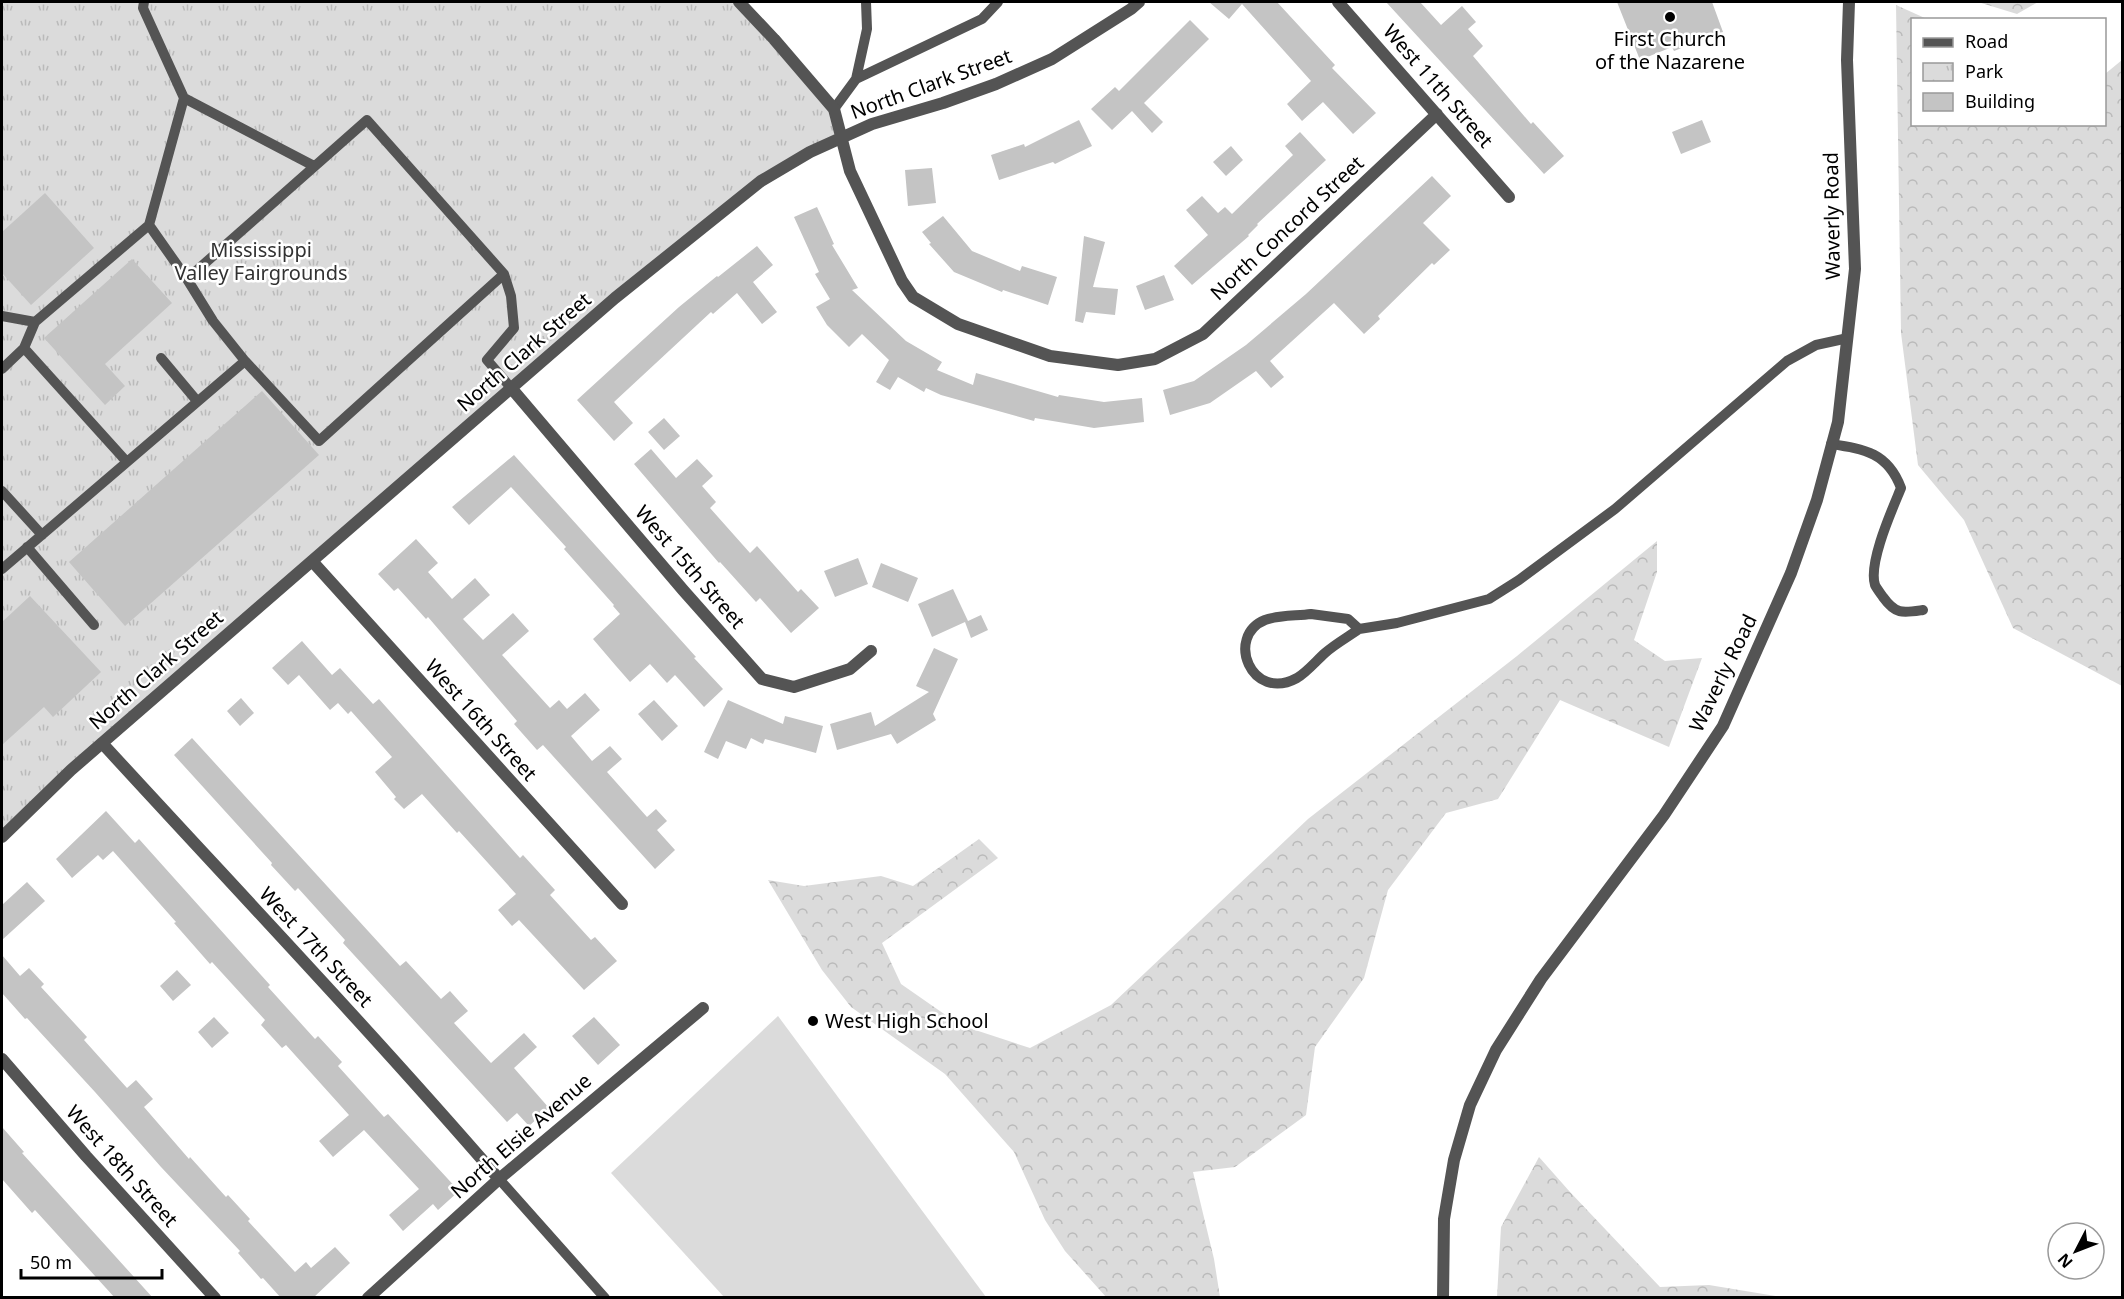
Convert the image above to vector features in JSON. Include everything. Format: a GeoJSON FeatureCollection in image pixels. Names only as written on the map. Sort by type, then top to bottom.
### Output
{"type":"FeatureCollection","features":[{"type":"Feature","properties":{"kind":"street"},"geometry":{"type":"LineString","coordinates":[[740,2],[834,109]]}},
{"type":"Feature","properties":{"kind":"street","name":"North Clark Street"},"geometry":{"type":"LineString","coordinates":[[2,837],[71,770],[615,298],[761,181],[810,152],[872,124],[943,104],[1052,59],[1139,2]]}},
{"type":"Feature","properties":{"kind":"street","name":"West 11th Street"},"geometry":{"type":"LineString","coordinates":[[1338,2],[1509,197]]}},
{"type":"Feature","properties":{"kind":"street","name":"Waverly Road"},"geometry":{"type":"LineString","coordinates":[[1443,1298],[1444,1219],[1454,1160],[1470,1105],[1496,1050],[1541,979],[1664,815],[1723,726],[1791,573],[1817,500],[1838,422],[1855,269],[1847,60],[1849,2]]}},
{"type":"Feature","properties":{"kind":"street","name":"North Concord Street"},"geometry":{"type":"LineString","coordinates":[[834,109],[850,171],[872,223],[902,281],[913,297],[958,324],[1050,356],[1118,365],[1155,359],[1203,334],[1437,114]]}},
{"type":"Feature","properties":{"kind":"street","name":"West 15th Street"},"geometry":{"type":"LineString","coordinates":[[512,389],[762,679],[794,687],[850,669],[871,651]]}},
{"type":"Feature","properties":{"kind":"street","name":"West 16th Street"},"geometry":{"type":"LineString","coordinates":[[312,561],[622,904]]}},
{"type":"Feature","properties":{"kind":"street","name":"West 17th Street"},"geometry":{"type":"LineString","coordinates":[[102,743],[406,1071],[499,1179]]}},
{"type":"Feature","properties":{"kind":"street","name":"North Elsie Avenue"},"geometry":{"type":"LineString","coordinates":[[368,1298],[499,1179],[703,1008]]}},
{"type":"Feature","properties":{"kind":"street","name":"West 18th Street"},"geometry":{"type":"LineString","coordinates":[[2,1059],[214,1298]]}},
{"type":"Feature","properties":{"kind":"lane"},"geometry":{"type":"LineString","coordinates":[[144,2],[143,8],[184,98],[314,166]]}},
{"type":"Feature","properties":{"kind":"lane"},"geometry":{"type":"LineString","coordinates":[[834,109],[856,79],[867,29],[866,2]]}},
{"type":"Feature","properties":{"kind":"lane"},"geometry":{"type":"LineString","coordinates":[[856,79],[982,19],[998,2]]}},
{"type":"Feature","properties":{"kind":"lane"},"geometry":{"type":"LineString","coordinates":[[2,369],[24,348],[35,322],[149,225],[184,98]]}},
{"type":"Feature","properties":{"kind":"lane"},"geometry":{"type":"LineString","coordinates":[[187,279],[367,120],[504,274],[511,296],[514,328],[487,360],[512,389]]}},
{"type":"Feature","properties":{"kind":"lane"},"geometry":{"type":"LineString","coordinates":[[149,225],[213,321],[245,361],[319,441],[504,274]]}},
{"type":"Feature","properties":{"kind":"lane"},"geometry":{"type":"LineString","coordinates":[[2,316],[35,322]]}},
{"type":"Feature","properties":{"kind":"lane"},"geometry":{"type":"LineString","coordinates":[[1359,629],[1348,620],[1334,616],[1311,614],[1267,620],[1254,626],[1245,639],[1246,657],[1256,677],[1268,683],[1281,683],[1298,678],[1327,651],[1359,629],[1397,623],[1489,599],[1519,580],[1615,509],[1787,361],[1816,345],[1848,338]]}},
{"type":"Feature","properties":{"kind":"lane"},"geometry":{"type":"LineString","coordinates":[[24,348],[126,461]]}},
{"type":"Feature","properties":{"kind":"lane"},"geometry":{"type":"LineString","coordinates":[[161,358],[197,401]]}},
{"type":"Feature","properties":{"kind":"lane"},"geometry":{"type":"LineString","coordinates":[[2,569],[245,361]]}},
{"type":"Feature","properties":{"kind":"lane"},"geometry":{"type":"LineString","coordinates":[[1832,444],[1862,449],[1882,459],[1896,472],[1901,488],[1874,567],[1876,586],[1891,608],[1904,613],[1923,610]]}},
{"type":"Feature","properties":{"kind":"lane"},"geometry":{"type":"LineString","coordinates":[[2,491],[42,535]]}},
{"type":"Feature","properties":{"kind":"lane"},"geometry":{"type":"LineString","coordinates":[[27,547],[94,625]]}},
{"type":"Feature","properties":{"kind":"lane"},"geometry":{"type":"LineString","coordinates":[[499,1179],[605,1298]]}},
{"type":"Feature","properties":{"kind":"green space","name":"Mississippi Valley Fairgrounds"},"geometry":{"type":"Polygon","coordinates":[[[2,2],[735,2],[834,109],[841,138],[761,181],[615,298],[2,837],[2,2]]]}},
{"type":"Feature","properties":{"kind":"green space"},"geometry":{"type":"Polygon","coordinates":[[[1978,2],[2038,2],[2017,14],[1978,2]]]}},
{"type":"Feature","properties":{"kind":"green space"},"geometry":{"type":"Polygon","coordinates":[[[1896,5],[1925,18],[1911,18],[1911,126],[2106,126],[2106,73],[2122,60],[2122,686],[2013,628],[1964,520],[1918,465],[1901,333],[1896,5]]]}},
{"type":"Feature","properties":{"kind":"green space"},"geometry":{"type":"Polygon","coordinates":[[[1657,541],[1657,572],[1634,640],[1665,661],[1702,658],[1669,747],[1560,700],[1498,799],[1446,813],[1388,890],[1364,978],[1315,1047],[1306,1115],[1235,1167],[1193,1172],[1214,1259],[1220,1297],[1106,1297],[1065,1251],[1045,1220],[1014,1152],[945,1074],[851,1007],[822,970],[768,880],[804,886],[881,876],[913,886],[979,839],[998,858],[882,943],[901,984],[960,1025],[1030,1048],[1111,1005],[1308,819],[1517,656],[1657,541]]]}},
{"type":"Feature","properties":{"kind":"green space"},"geometry":{"type":"Polygon","coordinates":[[[778,1016],[986,1297],[724,1297],[611,1173],[778,1016]]]}},
{"type":"Feature","properties":{"kind":"green space"},"geometry":{"type":"Polygon","coordinates":[[[1539,1157],[1660,1287],[1709,1285],[1781,1297],[1497,1297],[1501,1227],[1539,1157]]]}},
{"type":"Feature","properties":{"kind":"building"},"geometry":{"type":"Polygon","coordinates":[[[1209,2],[1277,2],[1335,65],[1332,68],[1376,113],[1353,134],[1323,102],[1302,121],[1287,104],[1311,81],[1242,4],[1229,19],[1209,2]]]}},
{"type":"Feature","properties":{"kind":"building"},"geometry":{"type":"Polygon","coordinates":[[[1386,2],[1420,2],[1441,25],[1462,6],[1476,22],[1468,29],[1483,46],[1473,56],[1531,124],[1533,122],[1564,156],[1544,174],[1386,2]]]}},
{"type":"Feature","properties":{"kind":"building","name":"First Church of the Nazarene"},"geometry":{"type":"Polygon","coordinates":[[[1617,2],[1712,2],[1723,32],[1674,51],[1672,47],[1640,60],[1617,2]]]}},
{"type":"Feature","properties":{"kind":"building"},"geometry":{"type":"Polygon","coordinates":[[[1190,20],[1209,39],[1144,103],[1163,122],[1152,133],[1132,111],[1112,130],[1091,109],[1115,87],[1119,91],[1190,20]]]}},
{"type":"Feature","properties":{"kind":"building"},"geometry":{"type":"Polygon","coordinates":[[[1079,120],[1092,146],[1055,164],[1053,162],[999,180],[991,155],[1024,144],[1025,147],[1079,120]]]}},
{"type":"Feature","properties":{"kind":"building"},"geometry":{"type":"Polygon","coordinates":[[[1702,120],[1711,142],[1681,154],[1672,132],[1702,120]]]}},
{"type":"Feature","properties":{"kind":"building"},"geometry":{"type":"Polygon","coordinates":[[[1300,132],[1326,160],[1257,224],[1249,236],[1192,285],[1174,266],[1208,235],[1186,210],[1202,196],[1218,213],[1225,207],[1232,214],[1293,155],[1285,146],[1300,132]]]}},
{"type":"Feature","properties":{"kind":"building"},"geometry":{"type":"Polygon","coordinates":[[[1231,146],[1243,160],[1226,176],[1213,162],[1231,146]]]}},
{"type":"Feature","properties":{"kind":"building"},"geometry":{"type":"Polygon","coordinates":[[[932,168],[936,203],[908,206],[905,170],[932,168]]]}},
{"type":"Feature","properties":{"kind":"building"},"geometry":{"type":"Polygon","coordinates":[[[1432,176],[1451,196],[1423,223],[1450,250],[1434,265],[1432,263],[1378,316],[1380,319],[1364,334],[1334,303],[1270,361],[1284,377],[1271,388],[1256,371],[1210,403],[1170,415],[1163,390],[1194,381],[1246,345],[1306,294],[1432,176]]]}},
{"type":"Feature","properties":{"kind":"building"},"geometry":{"type":"Polygon","coordinates":[[[45,193],[94,248],[31,305],[2,273],[2,232],[45,193]]]}},
{"type":"Feature","properties":{"kind":"building"},"geometry":{"type":"Polygon","coordinates":[[[817,207],[834,244],[832,245],[858,288],[852,290],[906,341],[942,362],[937,370],[973,385],[976,373],[1058,397],[1059,395],[1104,402],[1142,398],[1144,422],[1094,428],[1035,418],[1034,421],[941,395],[926,388],[924,392],[898,377],[890,390],[876,382],[889,360],[862,334],[849,347],[827,325],[816,307],[830,299],[815,274],[819,272],[794,217],[817,207]]]}},
{"type":"Feature","properties":{"kind":"building"},"geometry":{"type":"Polygon","coordinates":[[[943,216],[972,251],[1020,271],[1022,266],[1057,277],[1048,305],[1003,290],[1002,292],[954,272],[929,244],[931,243],[922,232],[943,216]]]}},
{"type":"Feature","properties":{"kind":"building"},"geometry":{"type":"Polygon","coordinates":[[[1084,236],[1105,242],[1093,287],[1118,289],[1115,315],[1086,312],[1083,323],[1075,321],[1084,236]]]}},
{"type":"Feature","properties":{"kind":"building"},"geometry":{"type":"Polygon","coordinates":[[[757,246],[773,265],[753,282],[777,312],[762,324],[737,293],[713,314],[711,312],[614,402],[633,423],[614,441],[577,400],[679,307],[757,246]]]}},
{"type":"Feature","properties":{"kind":"building"},"geometry":{"type":"Polygon","coordinates":[[[132,259],[172,303],[105,364],[125,386],[105,405],[44,338],[132,259]]]}},
{"type":"Feature","properties":{"kind":"building"},"geometry":{"type":"Polygon","coordinates":[[[1164,275],[1174,300],[1145,310],[1136,286],[1164,275]]]}},
{"type":"Feature","properties":{"kind":"building"},"geometry":{"type":"Polygon","coordinates":[[[262,391],[319,455],[125,626],[69,562],[262,391]]]}},
{"type":"Feature","properties":{"kind":"building"},"geometry":{"type":"Polygon","coordinates":[[[664,418],[680,436],[664,450],[648,432],[664,418]]]}},
{"type":"Feature","properties":{"kind":"building"},"geometry":{"type":"Polygon","coordinates":[[[651,449],[676,478],[697,459],[713,476],[702,486],[716,502],[710,508],[750,553],[757,546],[798,592],[801,589],[819,608],[791,633],[760,598],[756,602],[719,563],[634,464],[651,449]]]}},
{"type":"Feature","properties":{"kind":"building"},"geometry":{"type":"Polygon","coordinates":[[[514,455],[723,689],[704,707],[675,675],[667,683],[650,664],[630,682],[593,639],[620,614],[564,549],[566,547],[511,487],[469,525],[452,507],[514,455]]]}},
{"type":"Feature","properties":{"kind":"building"},"geometry":{"type":"Polygon","coordinates":[[[416,539],[438,563],[428,572],[452,599],[475,578],[490,595],[463,619],[483,640],[513,613],[529,631],[502,655],[550,708],[559,700],[567,709],[585,693],[600,710],[571,736],[592,761],[610,746],[622,759],[607,772],[647,817],[656,809],[667,821],[657,830],[675,850],[655,869],[543,745],[537,750],[514,724],[517,721],[428,617],[426,619],[398,588],[394,591],[378,574],[416,539]]]}},
{"type":"Feature","properties":{"kind":"building"},"geometry":{"type":"Polygon","coordinates":[[[858,558],[868,584],[835,597],[824,571],[858,558]]]}},
{"type":"Feature","properties":{"kind":"building"},"geometry":{"type":"Polygon","coordinates":[[[881,563],[918,578],[908,602],[872,587],[881,563]]]}},
{"type":"Feature","properties":{"kind":"building"},"geometry":{"type":"Polygon","coordinates":[[[953,589],[968,621],[981,615],[988,630],[971,638],[965,622],[932,637],[918,604],[953,589]]]}},
{"type":"Feature","properties":{"kind":"building"},"geometry":{"type":"Polygon","coordinates":[[[30,596],[101,672],[53,717],[44,707],[2,745],[2,622],[30,596]]]}},
{"type":"Feature","properties":{"kind":"building"},"geometry":{"type":"Polygon","coordinates":[[[302,641],[332,675],[340,668],[373,704],[379,699],[520,858],[523,855],[555,890],[550,895],[591,940],[595,937],[617,961],[584,990],[519,920],[512,926],[498,910],[516,894],[422,794],[404,809],[394,799],[396,797],[375,772],[392,757],[351,711],[348,714],[338,703],[330,710],[299,675],[288,685],[272,668],[302,641]]]}},
{"type":"Feature","properties":{"kind":"building"},"geometry":{"type":"Polygon","coordinates":[[[934,648],[958,659],[933,714],[936,720],[897,744],[891,734],[837,750],[830,724],[871,712],[875,726],[929,692],[916,686],[934,648]]]}},
{"type":"Feature","properties":{"kind":"building"},"geometry":{"type":"Polygon","coordinates":[[[241,698],[254,713],[240,726],[227,711],[241,698]]]}},
{"type":"Feature","properties":{"kind":"building"},"geometry":{"type":"Polygon","coordinates":[[[654,700],[678,726],[662,741],[638,714],[654,700]]]}},
{"type":"Feature","properties":{"kind":"building"},"geometry":{"type":"Polygon","coordinates":[[[728,700],[783,724],[785,716],[823,726],[816,753],[765,739],[763,744],[751,738],[746,749],[726,741],[718,759],[704,752],[728,700]]]}},
{"type":"Feature","properties":{"kind":"building"},"geometry":{"type":"Polygon","coordinates":[[[192,738],[400,966],[406,961],[441,999],[450,991],[468,1011],[454,1023],[491,1063],[524,1033],[537,1047],[514,1068],[549,1108],[529,1126],[517,1113],[507,1122],[343,943],[345,940],[298,888],[295,891],[174,755],[192,738]]]}},
{"type":"Feature","properties":{"kind":"building"},"geometry":{"type":"Polygon","coordinates":[[[106,811],[135,843],[139,839],[270,985],[268,987],[315,1039],[318,1036],[342,1062],[338,1066],[384,1117],[388,1114],[459,1191],[438,1210],[433,1204],[403,1231],[389,1215],[419,1189],[364,1130],[333,1157],[319,1141],[349,1115],[286,1045],[282,1048],[261,1025],[265,1020],[212,962],[210,964],[113,851],[103,860],[98,855],[72,878],[56,859],[106,811]]]}},
{"type":"Feature","properties":{"kind":"building"},"geometry":{"type":"Polygon","coordinates":[[[27,882],[45,901],[2,940],[2,905],[27,882]]]}},
{"type":"Feature","properties":{"kind":"building"},"geometry":{"type":"Polygon","coordinates":[[[2,955],[20,976],[29,968],[44,984],[41,987],[87,1037],[84,1040],[127,1088],[136,1080],[153,1099],[144,1107],[189,1159],[190,1157],[226,1197],[228,1195],[250,1219],[248,1221],[295,1272],[306,1262],[311,1268],[335,1247],[350,1263],[313,1298],[281,1298],[263,1278],[261,1279],[238,1253],[240,1251],[2,993],[2,955]]]}},
{"type":"Feature","properties":{"kind":"building"},"geometry":{"type":"Polygon","coordinates":[[[177,970],[191,985],[173,1001],[160,986],[177,970]]]}},
{"type":"Feature","properties":{"kind":"building"},"geometry":{"type":"Polygon","coordinates":[[[214,1017],[229,1033],[212,1048],[198,1032],[214,1017]]]}},
{"type":"Feature","properties":{"kind":"building"},"geometry":{"type":"Polygon","coordinates":[[[594,1017],[620,1045],[598,1065],[572,1036],[594,1017]]]}},
{"type":"Feature","properties":{"kind":"building"},"geometry":{"type":"Polygon","coordinates":[[[2,1127],[24,1152],[22,1153],[153,1298],[115,1298],[35,1210],[32,1213],[2,1179],[2,1127]]]}},
{"type":"Feature","properties":{"kind":"place","name":"First Church of the Nazarene"},"geometry":{"type":"Point","coordinates":[1670,17]}},
{"type":"Feature","properties":{"kind":"place","name":"West High School"},"geometry":{"type":"Point","coordinates":[813,1021]}}]}
